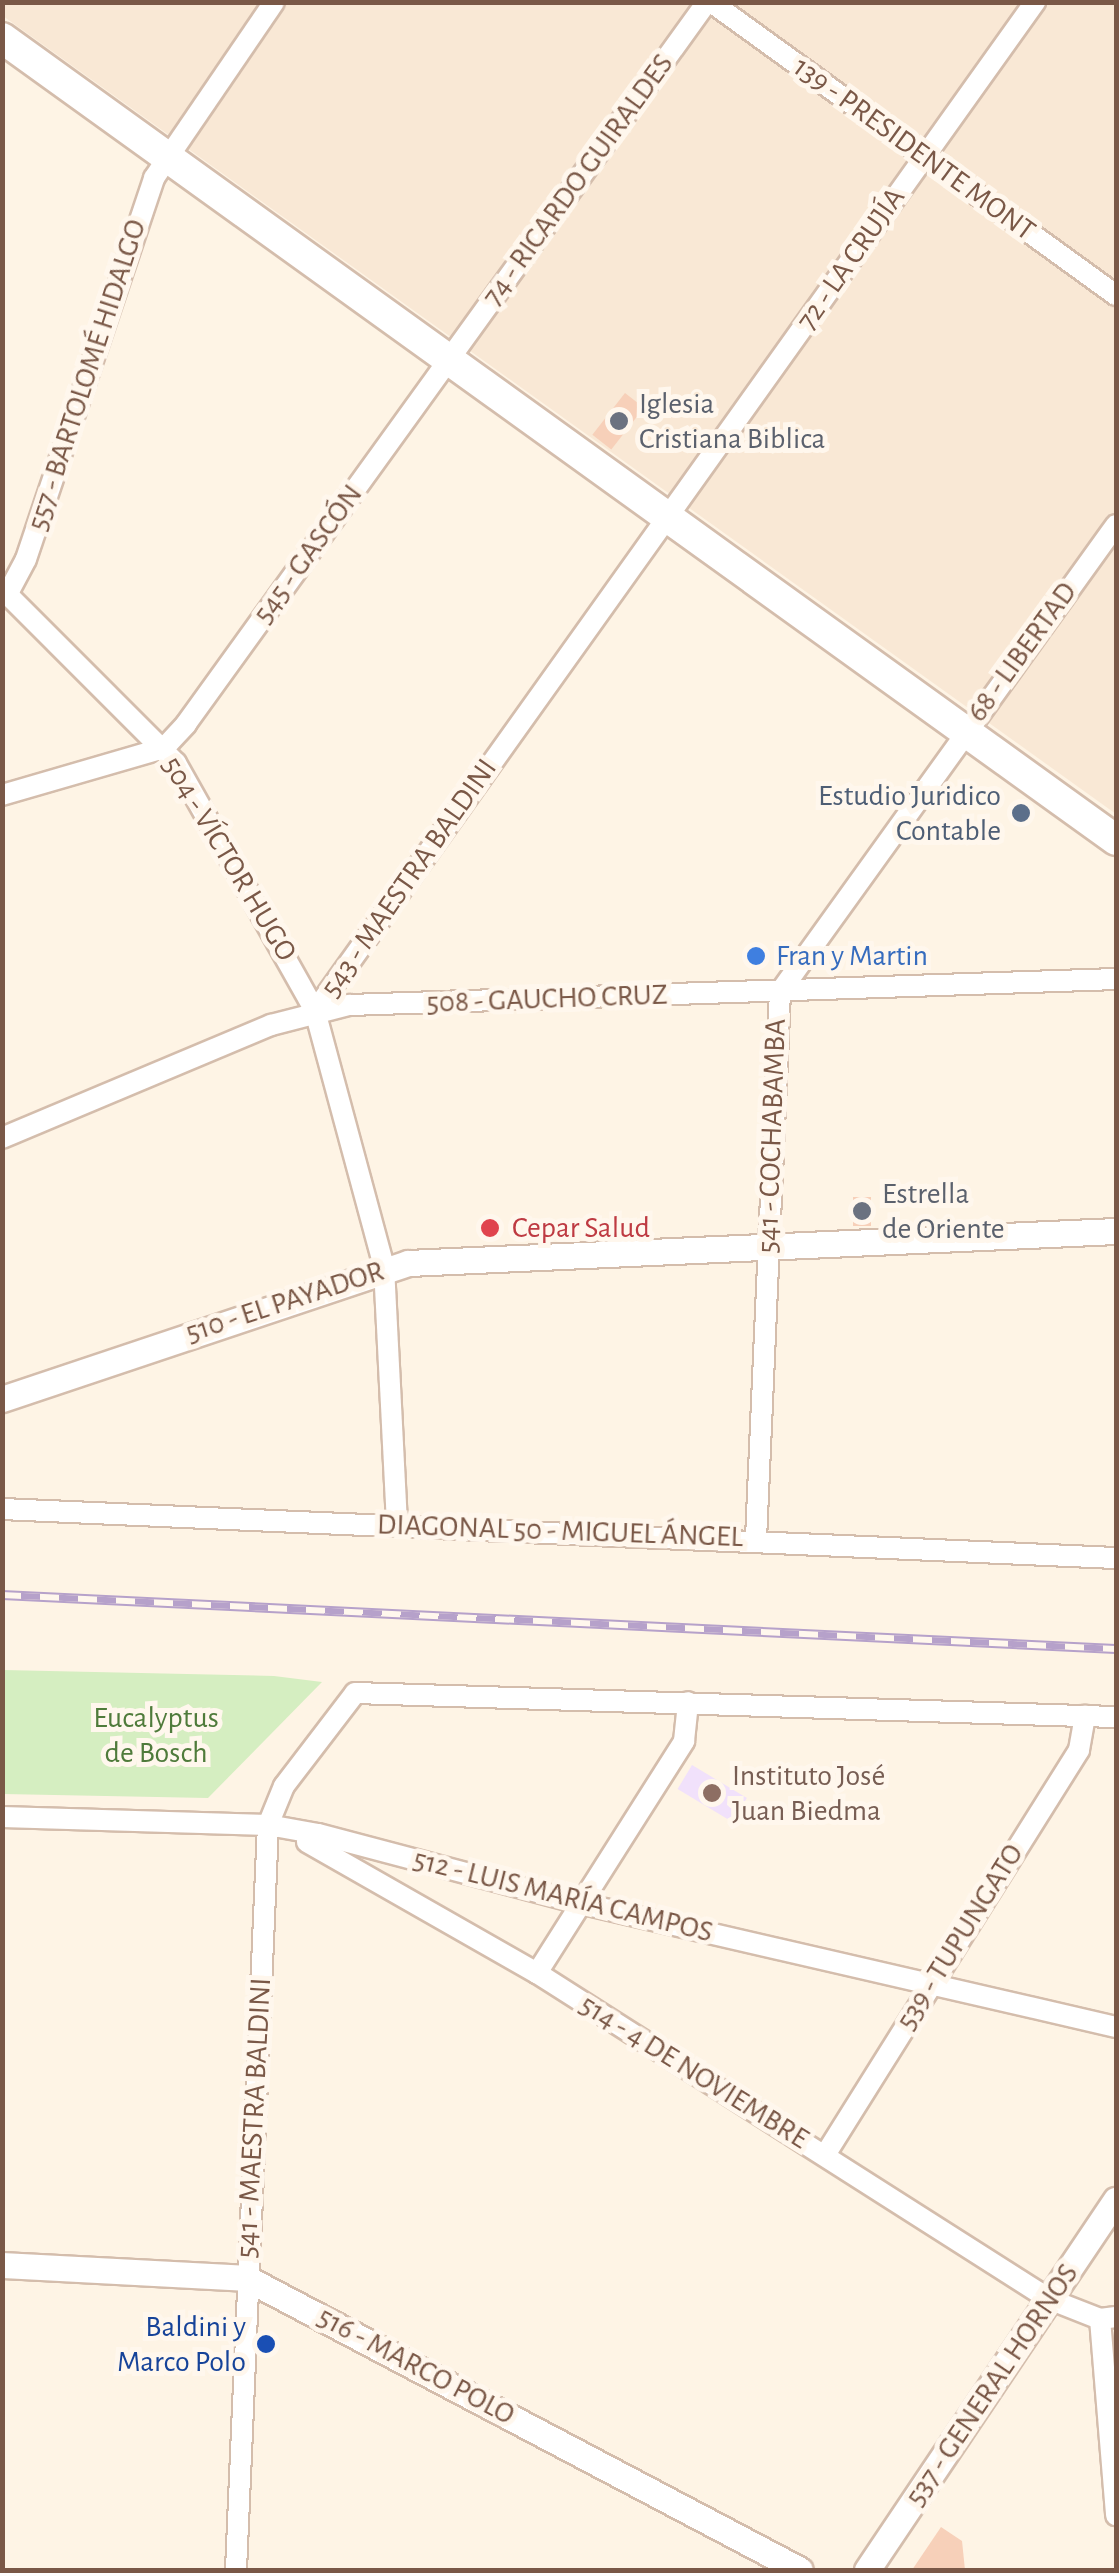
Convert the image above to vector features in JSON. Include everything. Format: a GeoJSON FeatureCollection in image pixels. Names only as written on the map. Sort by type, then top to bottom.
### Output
{"type":"FeatureCollection","features":[{"type":"Feature","properties":{"kind":"main road"},"geometry":{"type":"LineString","coordinates":[[2,38],[449,356],[1116,840]]}},
{"type":"Feature","properties":{"kind":"street","name":"557 - BARTOLOMÉ HIDALGO"},"geometry":{"type":"LineString","coordinates":[[5,591],[26,559],[164,156],[274,2]]}},
{"type":"Feature","properties":{"kind":"street","name":"139 - PRESIDENTE MONT"},"geometry":{"type":"LineString","coordinates":[[709,2],[1116,295]]}},
{"type":"Feature","properties":{"kind":"street","name":"74 - RICARDO GUIRALDES"},"geometry":{"type":"LineString","coordinates":[[449,356],[709,2]]}},
{"type":"Feature","properties":{"kind":"street","name":"72 - LA CRUJÍA"},"geometry":{"type":"LineString","coordinates":[[668,516],[1035,2]]}},
{"type":"Feature","properties":{"kind":"street","name":"545 - GASCÓN"},"geometry":{"type":"LineString","coordinates":[[164,748],[449,356]]}},
{"type":"Feature","properties":{"kind":"street","name":"543 - MAESTRA BALDINI"},"geometry":{"type":"LineString","coordinates":[[397,1524],[384,1267],[315,1012],[668,516]]}},
{"type":"Feature","properties":{"kind":"street","name":"68 - LIBERTAD"},"geometry":{"type":"LineString","coordinates":[[964,731],[1116,525]]}},
{"type":"Feature","properties":{"kind":"street","name":"504 - VÍCTOR HUGO"},"geometry":{"type":"LineString","coordinates":[[5,591],[164,748],[186,777],[315,1012]]}},
{"type":"Feature","properties":{"kind":"street","name":"541 - COCHABAMBA"},"geometry":{"type":"LineString","coordinates":[[756,1539],[780,992],[964,731]]}},
{"type":"Feature","properties":{"kind":"street"},"geometry":{"type":"LineString","coordinates":[[2,795],[164,748]]}},
{"type":"Feature","properties":{"kind":"street","name":"508 - GAUCHO CRUZ"},"geometry":{"type":"LineString","coordinates":[[2,1138],[315,1012],[379,1004],[1116,980]]}},
{"type":"Feature","properties":{"kind":"street","name":"510 - EL PAYADOR"},"geometry":{"type":"LineString","coordinates":[[2,1399],[384,1267],[1116,1230]]}},
{"type":"Feature","properties":{"kind":"street","name":"DIAGONAL 50 - MIGUEL ÁNGEL"},"geometry":{"type":"LineString","coordinates":[[2,1509],[756,1539],[1116,1558]]}},
{"type":"Feature","properties":{"kind":"street","name":"541 - MAESTRA BALDINI"},"geometry":{"type":"LineString","coordinates":[[236,2570],[268,1825],[284,1786],[356,1693],[688,1702]]}},
{"type":"Feature","properties":{"kind":"street"},"geometry":{"type":"LineString","coordinates":[[537,1973],[684,1742],[688,1702],[1116,1717]]}},
{"type":"Feature","properties":{"kind":"street","name":"539 - TUPUNGATO"},"geometry":{"type":"LineString","coordinates":[[824,2155],[1079,1750],[1086,1716]]}},
{"type":"Feature","properties":{"kind":"street","name":"512 - LUIS MARÍA CAMPOS"},"geometry":{"type":"LineString","coordinates":[[2,1817],[268,1825],[928,1986],[1116,2026]]}},
{"type":"Feature","properties":{"kind":"street","name":"514 - 4 DE NOVIEMBRE"},"geometry":{"type":"LineString","coordinates":[[268,1825],[343,1857],[537,1973],[1048,2299],[1108,2318]]}},
{"type":"Feature","properties":{"kind":"street","name":"537 - GENERAL HORNOS"},"geometry":{"type":"LineString","coordinates":[[867,2570],[1116,2200]]}},
{"type":"Feature","properties":{"kind":"street","name":"516 - MARCO POLO"},"geometry":{"type":"LineString","coordinates":[[2,2265],[246,2278],[800,2570]]}},
{"type":"Feature","properties":{"kind":"street"},"geometry":{"type":"LineString","coordinates":[[1108,2318],[1116,2515]]}},
{"type":"Feature","properties":{"kind":"shaded area"},"geometry":{"type":"Polygon","coordinates":[[[3,2],[1116,3],[1116,814],[3,16],[3,2]]]}},
{"type":"Feature","properties":{"kind":"shaded area","name":"Instituto José Juan Biedma"},"geometry":{"type":"Polygon","coordinates":[[[692,1765],[747,1798],[732,1822],[678,1789],[692,1765]]]}},
{"type":"Feature","properties":{"kind":"green space","name":"Eucalyptus de Bosch"},"geometry":{"type":"Polygon","coordinates":[[[3,1670],[274,1676],[322,1682],[208,1798],[3,1794],[3,1670]]]}},
{"type":"Feature","properties":{"kind":"building","name":"Iglesia Cristiana Biblica"},"geometry":{"type":"Polygon","coordinates":[[[625,393],[644,408],[611,450],[592,435],[625,393]]]}},
{"type":"Feature","properties":{"kind":"building","name":"Estrella de Oriente"},"geometry":{"type":"Polygon","coordinates":[[[853,1197],[871,1197],[871,1226],[853,1226],[853,1197]]]}},
{"type":"Feature","properties":{"kind":"building"},"geometry":{"type":"Polygon","coordinates":[[[941,2527],[962,2541],[965,2570],[912,2570],[941,2527]]]}},
{"type":"Feature","properties":{"kind":"railway"},"geometry":{"type":"LineString","coordinates":[[2,1595],[1116,1649]]}},
{"type":"Feature","properties":{"kind":"place","name":"Iglesia Cristiana Biblica"},"geometry":{"type":"Point","coordinates":[619,421]}},
{"type":"Feature","properties":{"kind":"place","name":"Estudio Juridico Contable"},"geometry":{"type":"Point","coordinates":[1021,813]}},
{"type":"Feature","properties":{"kind":"place","name":"Fran y Martin"},"geometry":{"type":"Point","coordinates":[756,956]}},
{"type":"Feature","properties":{"kind":"place","name":"Estrella de Oriente"},"geometry":{"type":"Point","coordinates":[862,1211]}},
{"type":"Feature","properties":{"kind":"place","name":"Cepar Salud"},"geometry":{"type":"Point","coordinates":[490,1228]}},
{"type":"Feature","properties":{"kind":"place","name":"Instituto José Juan Biedma"},"geometry":{"type":"Point","coordinates":[712,1793]}},
{"type":"Feature","properties":{"kind":"place","name":"Baldini y Marco Polo"},"geometry":{"type":"Point","coordinates":[266,2344]}}]}
